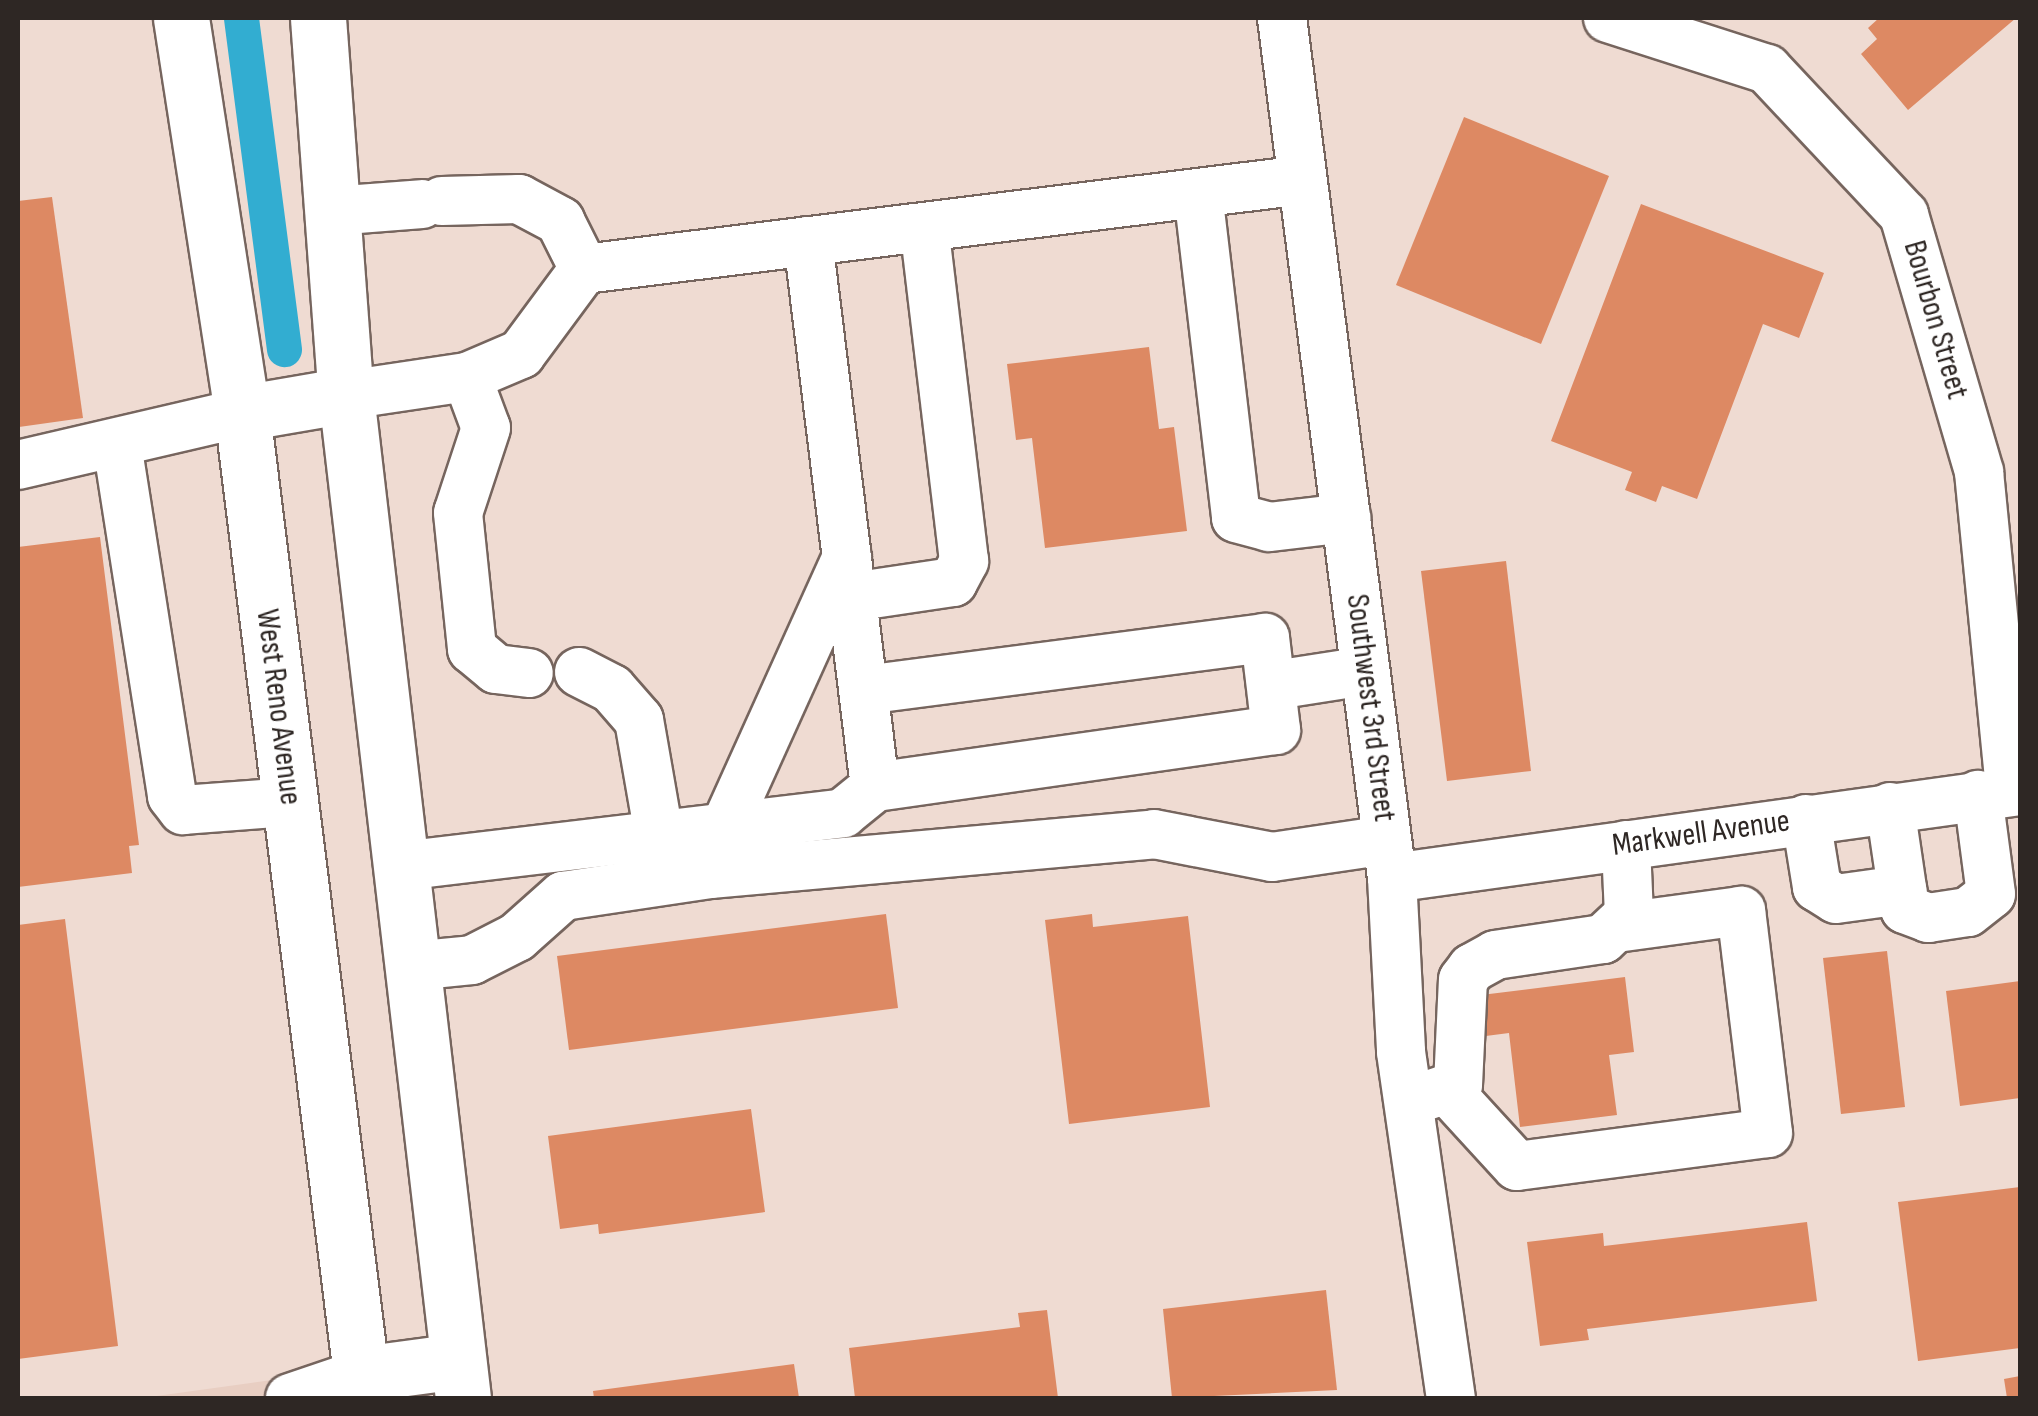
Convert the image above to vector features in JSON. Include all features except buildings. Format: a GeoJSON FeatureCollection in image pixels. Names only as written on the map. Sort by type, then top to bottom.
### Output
{"type":"FeatureCollection","features":[{"type":"Feature","properties":{"kind":"main road","name":"West Reno Avenue"},"geometry":{"type":"LineString","coordinates":[[181,18],[242,413],[362,1386]]}},
{"type":"Feature","properties":{"kind":"main road"},"geometry":{"type":"LineString","coordinates":[[318,18],[346,395],[460,1380],[362,1386]]}},
{"type":"Feature","properties":{"kind":"main road"},"geometry":{"type":"LineString","coordinates":[[242,413],[346,395]]}},
{"type":"Feature","properties":{"kind":"street","name":"Southwest 3rd Street"},"geometry":{"type":"LineString","coordinates":[[1282,18],[1389,859],[1429,1097],[1451,1398]]}},
{"type":"Feature","properties":{"kind":"street","name":"Bourbon Street"},"geometry":{"type":"LineString","coordinates":[[1608,18],[1767,68],[1904,215],[1979,472],[2003,792],[1992,894],[1968,912],[1928,918],[1905,910],[1902,890]]}},
{"type":"Feature","properties":{"kind":"street"},"geometry":{"type":"LineString","coordinates":[[346,395],[467,377],[520,354],[584,268],[1303,180]]}},
{"type":"Feature","properties":{"kind":"street"},"geometry":{"type":"LineString","coordinates":[[1198,192],[1236,518],[1269,527],[1346,518]]}},
{"type":"Feature","properties":{"kind":"street"},"geometry":{"type":"LineString","coordinates":[[332,211],[518,199],[560,222],[584,268]]}},
{"type":"Feature","properties":{"kind":"street"},"geometry":{"type":"LineString","coordinates":[[850,577],[954,582],[964,561],[924,227]]}},
{"type":"Feature","properties":{"kind":"street"},"geometry":{"type":"LineString","coordinates":[[808,241],[875,787]]}},
{"type":"Feature","properties":{"kind":"street"},"geometry":{"type":"LineString","coordinates":[[467,377],[486,428],[458,513],[472,649],[496,669],[528,673]]}},
{"type":"Feature","properties":{"kind":"street"},"geometry":{"type":"LineString","coordinates":[[18,465],[242,413]]}},
{"type":"Feature","properties":{"kind":"street"},"geometry":{"type":"LineString","coordinates":[[116,444],[172,796],[182,810],[290,802]]}},
{"type":"Feature","properties":{"kind":"street"},"geometry":{"type":"LineString","coordinates":[[725,827],[850,577]]}},
{"type":"Feature","properties":{"kind":"street"},"geometry":{"type":"LineString","coordinates":[[401,866],[843,813],[875,787],[1276,730],[1274,685],[1265,638],[864,690]]}},
{"type":"Feature","properties":{"kind":"street"},"geometry":{"type":"LineString","coordinates":[[1274,685],[1365,671]]}},
{"type":"Feature","properties":{"kind":"street"},"geometry":{"type":"LineString","coordinates":[[580,672],[612,689],[638,720],[659,835]]}},
{"type":"Feature","properties":{"kind":"street","name":"Markwell Avenue"},"geometry":{"type":"LineString","coordinates":[[412,966],[472,960],[517,937],[563,896],[710,874],[1154,834],[1272,858],[1389,859],[1626,844],[2003,792]]}},
{"type":"Feature","properties":{"kind":"street"},"geometry":{"type":"LineString","coordinates":[[1806,819],[1817,887],[1836,900],[1902,890],[1890,807]]}},
{"type":"Feature","properties":{"kind":"street"},"geometry":{"type":"LineString","coordinates":[[1616,928],[1741,911],[1768,1133],[1516,1166],[1429,1097],[1458,1085],[1463,1056],[1463,980],[1495,955],[1603,939],[1630,914],[1633,895],[1626,844]]}},
{"type":"Feature","properties":{"kind":"street"},"geometry":{"type":"LineString","coordinates":[[290,1398],[362,1386]]}},
{"type":"Feature","properties":{"kind":"shaded area"},"geometry":{"type":"Polygon","coordinates":[[[315,1374],[317,1398],[142,1398],[315,1374]]]}},
{"type":"Feature","properties":{"kind":"waterway"},"geometry":{"type":"LineString","coordinates":[[241,18],[284,349]]}}]}
